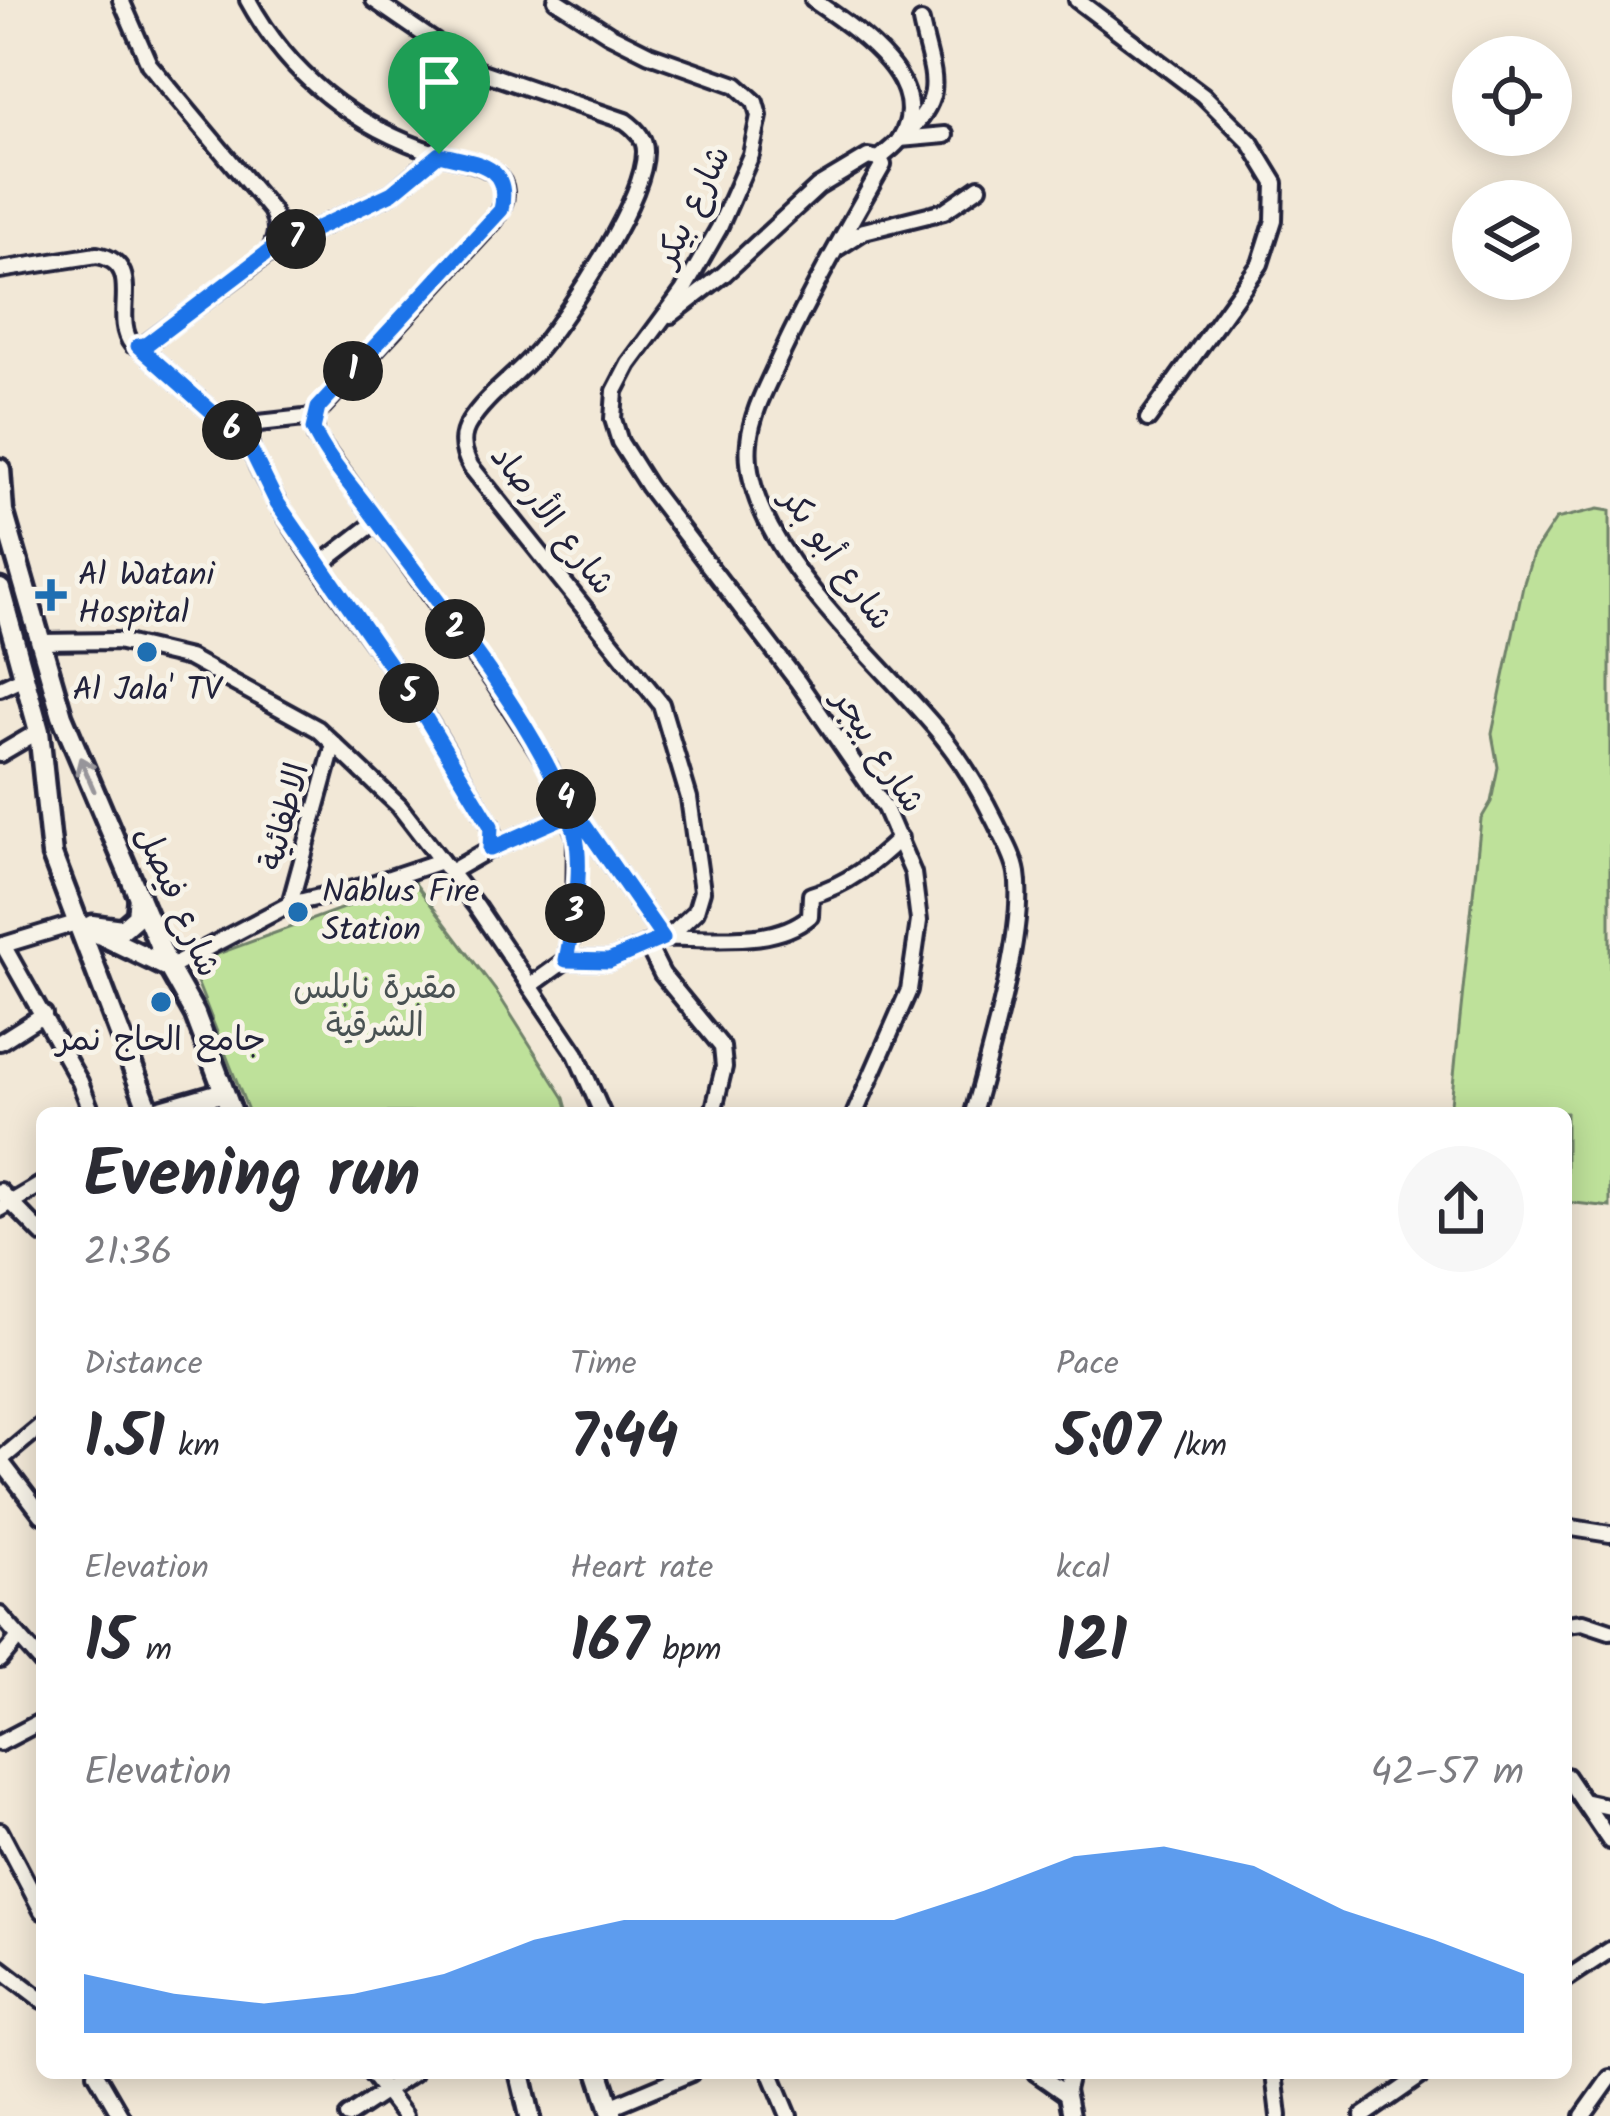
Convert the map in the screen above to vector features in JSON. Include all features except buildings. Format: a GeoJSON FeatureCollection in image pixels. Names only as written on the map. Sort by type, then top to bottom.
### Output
{"type":"FeatureCollection","features":[{"type":"Feature","properties":{"kind":"main road","name":"شارع فيصل"},"geometry":{"type":"LineString","coordinates":[[0,469],[3,511],[62,716],[170,968],[195,1014],[228,1103]]}},
{"type":"Feature","properties":{"kind":"main road"},"geometry":{"type":"LineString","coordinates":[[0,589],[38,730],[52,855],[149,1107]]}},
{"type":"Feature","properties":{"kind":"main road"},"geometry":{"type":"LineString","coordinates":[[76,923],[122,928],[137,916],[139,896]]}},
{"type":"Feature","properties":{"kind":"main road"},"geometry":{"type":"LineString","coordinates":[[76,923],[170,968]]}},
{"type":"Feature","properties":{"kind":"main road"},"geometry":{"type":"LineString","coordinates":[[197,1107],[228,1103]]}},
{"type":"Feature","properties":{"kind":"main road"},"geometry":{"type":"LineString","coordinates":[[521,2079],[530,2116]]}},
{"type":"Feature","properties":{"kind":"main road"},"geometry":{"type":"LineString","coordinates":[[601,2079],[612,2112]]}},
{"type":"Feature","properties":{"kind":"street"},"geometry":{"type":"LineString","coordinates":[[122,0],[149,64],[274,216],[277,230],[271,250]]}},
{"type":"Feature","properties":{"kind":"street"},"geometry":{"type":"LineString","coordinates":[[248,0],[284,53],[325,95],[374,128],[438,154],[476,162],[494,172],[503,190],[501,210],[313,417],[260,423],[249,432],[248,444]]}},
{"type":"Feature","properties":{"kind":"street","name":"شارع الأرصاد"},"geometry":{"type":"LineString","coordinates":[[374,0],[476,70],[619,117],[637,130],[644,143],[646,152],[630,202],[592,275],[539,350],[473,417],[463,442],[471,467],[661,704],[688,798],[702,890],[690,918],[655,941]]}},
{"type":"Feature","properties":{"kind":"street","name":"شارع بيكر"},"geometry":{"type":"LineString","coordinates":[[556,0],[649,53],[736,85],[754,102],[759,116],[751,155],[719,228],[683,291],[619,383],[613,419],[620,442],[674,523]]}},
{"type":"Feature","properties":{"kind":"street"},"geometry":{"type":"LineString","coordinates":[[813,0],[885,57],[906,89],[900,139]]}},
{"type":"Feature","properties":{"kind":"street"},"geometry":{"type":"LineString","coordinates":[[1077,0],[1202,95],[1250,142],[1275,183],[1274,220],[1260,264],[1148,419]]}},
{"type":"Feature","properties":{"kind":"street"},"geometry":{"type":"LineString","coordinates":[[658,325],[724,274],[818,187],[868,157],[879,159],[928,113],[935,91],[922,22]]}},
{"type":"Feature","properties":{"kind":"street"},"geometry":{"type":"LineString","coordinates":[[900,139],[945,135]]}},
{"type":"Feature","properties":{"kind":"street"},"geometry":{"type":"LineString","coordinates":[[138,346],[147,344],[271,250],[392,193],[438,154]]}},
{"type":"Feature","properties":{"kind":"street","name":"شارع أبو بكر"},"geometry":{"type":"LineString","coordinates":[[879,159],[883,165],[806,301],[758,405],[749,444],[752,483],[765,520],[831,612],[939,732],[980,789],[1015,866],[1013,937],[975,1107]]}},
{"type":"Feature","properties":{"kind":"street"},"geometry":{"type":"LineString","coordinates":[[835,250],[864,231],[944,211],[979,187]]}},
{"type":"Feature","properties":{"kind":"street"},"geometry":{"type":"LineString","coordinates":[[0,270],[97,254],[113,259],[123,270],[125,334],[248,444],[276,501],[419,707],[491,826],[490,849]]}},
{"type":"Feature","properties":{"kind":"street"},"geometry":{"type":"LineString","coordinates":[[313,417],[316,436],[494,682],[549,767],[576,837],[575,919],[566,960]]}},
{"type":"Feature","properties":{"kind":"street"},"geometry":{"type":"LineString","coordinates":[[320,565],[377,521]]}},
{"type":"Feature","properties":{"kind":"street","name":"شارع بيجر"},"geometry":{"type":"LineString","coordinates":[[674,523],[826,720],[900,838],[918,896],[916,961],[898,1020],[858,1107]]}},
{"type":"Feature","properties":{"kind":"street"},"geometry":{"type":"LineString","coordinates":[[40,641],[116,641],[189,658],[318,729],[399,806],[446,867],[576,1054],[599,1107]]}},
{"type":"Feature","properties":{"kind":"street"},"geometry":{"type":"LineString","coordinates":[[0,688],[26,676]]}},
{"type":"Feature","properties":{"kind":"street"},"geometry":{"type":"LineString","coordinates":[[0,754],[38,730]]}},
{"type":"Feature","properties":{"kind":"street","name":"الاطفائية"},"geometry":{"type":"LineString","coordinates":[[290,904],[334,744]]}},
{"type":"Feature","properties":{"kind":"street"},"geometry":{"type":"LineString","coordinates":[[555,783],[655,941],[662,974],[722,1047],[724,1067],[714,1107]]}},
{"type":"Feature","properties":{"kind":"street"},"geometry":{"type":"LineString","coordinates":[[170,968],[290,904],[446,867],[568,815]]}},
{"type":"Feature","properties":{"kind":"street"},"geometry":{"type":"LineString","coordinates":[[530,986],[566,960],[609,961],[655,941],[768,935],[795,929],[810,916],[811,895],[845,882],[900,838]]}},
{"type":"Feature","properties":{"kind":"street"},"geometry":{"type":"LineString","coordinates":[[76,923],[2,946],[44,1014],[90,1107]]}},
{"type":"Feature","properties":{"kind":"street"},"geometry":{"type":"LineString","coordinates":[[0,1042],[44,1014]]}},
{"type":"Feature","properties":{"kind":"street"},"geometry":{"type":"LineString","coordinates":[[36,1187],[4,1201],[36,1229]]}},
{"type":"Feature","properties":{"kind":"street"},"geometry":{"type":"LineString","coordinates":[[36,1430],[0,1460],[36,1507]]}},
{"type":"Feature","properties":{"kind":"street"},"geometry":{"type":"LineString","coordinates":[[1572,1528],[1610,1534]]}},
{"type":"Feature","properties":{"kind":"street"},"geometry":{"type":"LineString","coordinates":[[0,1615],[36,1657]]}},
{"type":"Feature","properties":{"kind":"street"},"geometry":{"type":"LineString","coordinates":[[1572,1623],[1610,1631]]}},
{"type":"Feature","properties":{"kind":"street"},"geometry":{"type":"LineString","coordinates":[[0,1660],[19,1637]]}},
{"type":"Feature","properties":{"kind":"street"},"geometry":{"type":"LineString","coordinates":[[0,1742],[36,1723]]}},
{"type":"Feature","properties":{"kind":"street"},"geometry":{"type":"LineString","coordinates":[[1572,1785],[1610,1840]]}},
{"type":"Feature","properties":{"kind":"street"},"geometry":{"type":"LineString","coordinates":[[1583,1801],[1610,1808]]}},
{"type":"Feature","properties":{"kind":"street"},"geometry":{"type":"LineString","coordinates":[[0,1831],[36,1900]]}},
{"type":"Feature","properties":{"kind":"street"},"geometry":{"type":"LineString","coordinates":[[1572,1975],[1610,1950]]}},
{"type":"Feature","properties":{"kind":"street"},"geometry":{"type":"LineString","coordinates":[[0,1968],[36,1995]]}},
{"type":"Feature","properties":{"kind":"street"},"geometry":{"type":"LineString","coordinates":[[1583,2116],[1610,2078]]}},
{"type":"Feature","properties":{"kind":"street"},"geometry":{"type":"LineString","coordinates":[[99,2079],[121,2116]]}},
{"type":"Feature","properties":{"kind":"street"},"geometry":{"type":"LineString","coordinates":[[376,2079],[404,2116]]}},
{"type":"Feature","properties":{"kind":"street"},"geometry":{"type":"LineString","coordinates":[[347,2116],[402,2079]]}},
{"type":"Feature","properties":{"kind":"street"},"geometry":{"type":"LineString","coordinates":[[612,2112],[679,2079]]}},
{"type":"Feature","properties":{"kind":"street"},"geometry":{"type":"LineString","coordinates":[[774,2079],[789,2116]]}},
{"type":"Feature","properties":{"kind":"street"},"geometry":{"type":"LineString","coordinates":[[1045,2079],[1066,2094]]}},
{"type":"Feature","properties":{"kind":"street"},"geometry":{"type":"LineString","coordinates":[[1069,2079],[1066,2094],[1071,2116]]}},
{"type":"Feature","properties":{"kind":"street"},"geometry":{"type":"LineString","coordinates":[[1275,2079],[1279,2116]]}},
{"type":"Feature","properties":{"kind":"street"},"geometry":{"type":"LineString","coordinates":[[1363,2116],[1416,2079]]}},
{"type":"Feature","properties":{"kind":"green space"},"geometry":{"type":"Polygon","coordinates":[[[1598,509],[1610,511],[1610,1207],[1572,1203],[1572,1107],[1451,1107],[1481,819],[1491,802],[1498,767],[1492,734],[1523,586],[1533,554],[1556,519],[1598,509]]]}},
{"type":"Feature","properties":{"kind":"green space","name":"مقبرة نابلس الشرقية"},"geometry":{"type":"Polygon","coordinates":[[[414,882],[496,991],[566,1107],[247,1107],[190,964],[414,882]]]}},
{"type":"Feature","properties":{"kind":"place","name":"Al Watani Hospital"},"geometry":{"type":"Point","coordinates":[51,595]}},
{"type":"Feature","properties":{"kind":"place","name":"Al Jala' TV"},"geometry":{"type":"Point","coordinates":[147,652]}},
{"type":"Feature","properties":{"kind":"place","name":"Nablus Fire Station"},"geometry":{"type":"Point","coordinates":[298,912]}},
{"type":"Feature","properties":{"kind":"place","name":"جامع الحاج نمر"},"geometry":{"type":"Point","coordinates":[161,1002]}},
{"type":"Feature","properties":{"kind":"route"},"geometry":{"type":"LineString","coordinates":[[439,154],[392,193],[271,250],[147,344],[138,346],[248,444],[276,501],[419,707],[491,826],[490,849],[568,815],[555,783],[663,938],[609,961],[566,960],[575,919],[576,837],[568,815],[555,783],[549,767],[313,429],[318,408],[501,210],[503,190],[494,172],[484,164],[439,154]]}}]}
